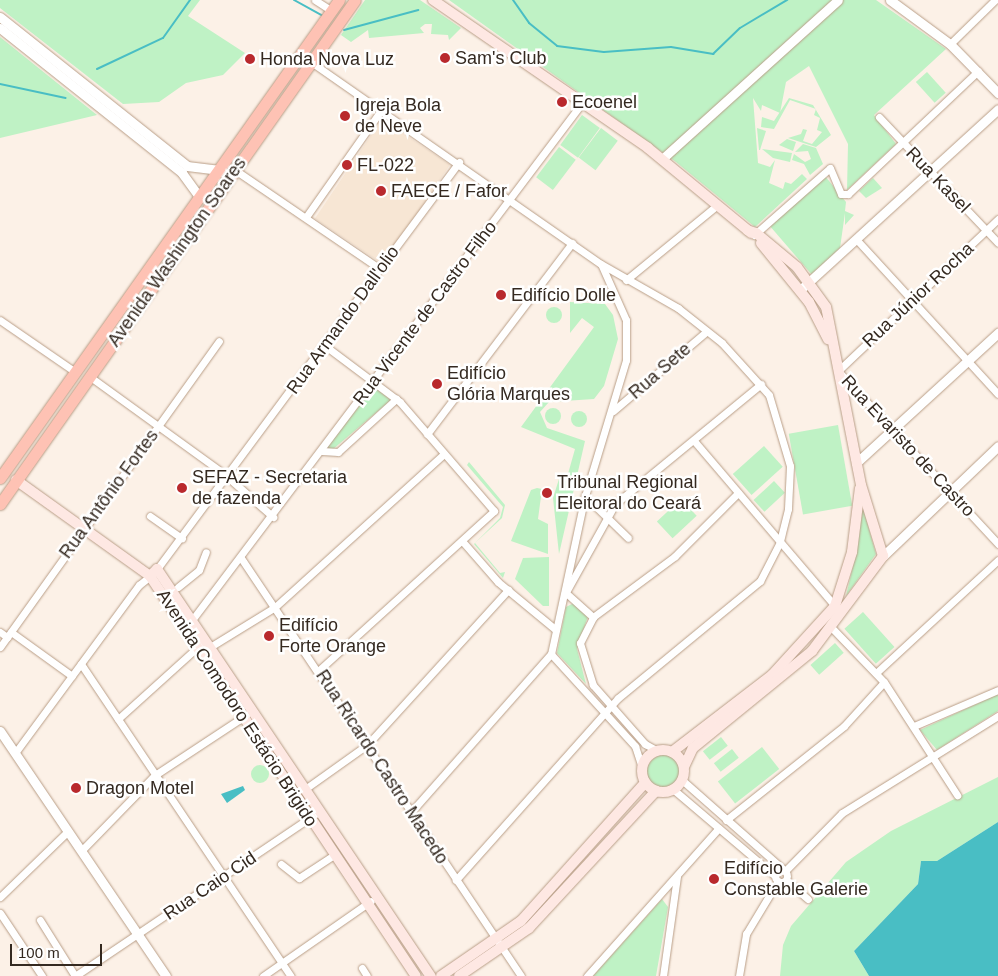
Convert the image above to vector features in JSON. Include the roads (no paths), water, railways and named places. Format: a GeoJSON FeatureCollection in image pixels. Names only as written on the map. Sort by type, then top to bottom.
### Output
{"type":"FeatureCollection","features":[{"type":"Feature","properties":{"kind":"highway","name":"Avenida Washington Soares"},"geometry":{"type":"LineString","coordinates":[[0,478],[340,0]]}},
{"type":"Feature","properties":{"kind":"highway","name":"Avenida Washington Soares"},"geometry":{"type":"LineString","coordinates":[[0,504],[355,0]]}},
{"type":"Feature","properties":{"kind":"main road"},"geometry":{"type":"LineString","coordinates":[[434,0],[662,159],[715,206],[753,233],[811,281],[826,307],[860,485],[883,556],[790,664]]}},
{"type":"Feature","properties":{"kind":"main road"},"geometry":{"type":"LineString","coordinates":[[753,233],[800,290],[833,349]]}},
{"type":"Feature","properties":{"kind":"main road","name":"Avenida Comodoro Estácio Brigido"},"geometry":{"type":"LineString","coordinates":[[16,480],[176,589],[192,620],[431,976]]}},
{"type":"Feature","properties":{"kind":"main road"},"geometry":{"type":"LineString","coordinates":[[590,852],[656,792],[674,790],[682,780],[684,767],[693,748],[722,720],[790,664],[831,627],[838,609],[852,552],[860,485]]}},
{"type":"Feature","properties":{"kind":"main road","name":"Avenida Comodoro Estácio Brigido"},"geometry":{"type":"LineString","coordinates":[[154,573],[197,647],[242,718],[416,976]]}},
{"type":"Feature","properties":{"kind":"main road"},"geometry":{"type":"LineString","coordinates":[[656,792],[645,783],[642,768],[648,757],[658,751],[672,752],[722,720]]}},
{"type":"Feature","properties":{"kind":"main road"},"geometry":{"type":"LineString","coordinates":[[672,752],[684,767]]}},
{"type":"Feature","properties":{"kind":"main road"},"geometry":{"type":"LineString","coordinates":[[459,976],[538,910],[590,852],[645,783]]}},
{"type":"Feature","properties":{"kind":"main road"},"geometry":{"type":"LineString","coordinates":[[441,976],[500,943]]}},
{"type":"Feature","properties":{"kind":"street"},"geometry":{"type":"LineString","coordinates":[[315,0],[332,11]]}},
{"type":"Feature","properties":{"kind":"street"},"geometry":{"type":"LineString","coordinates":[[662,159],[838,0]]}},
{"type":"Feature","properties":{"kind":"street"},"geometry":{"type":"LineString","coordinates":[[890,0],[950,44],[998,93]]}},
{"type":"Feature","properties":{"kind":"street"},"geometry":{"type":"LineString","coordinates":[[950,44],[995,0]]}},
{"type":"Feature","properties":{"kind":"street"},"geometry":{"type":"LineString","coordinates":[[0,17],[184,170],[200,198]]}},
{"type":"Feature","properties":{"kind":"street"},"geometry":{"type":"LineString","coordinates":[[0,28],[184,170],[220,170]]}},
{"type":"Feature","properties":{"kind":"street"},"geometry":{"type":"LineString","coordinates":[[311,62],[459,162],[602,264],[707,331],[761,384],[774,407],[790,466],[788,509],[780,542],[771,565],[748,593],[610,706],[456,880]]}},
{"type":"Feature","properties":{"kind":"street"},"geometry":{"type":"LineString","coordinates":[[753,233],[830,168],[841,194],[848,194],[904,144],[978,71]]}},
{"type":"Feature","properties":{"kind":"street","name":"Rua Vicente de Castro Filho"},"geometry":{"type":"LineString","coordinates":[[192,620],[273,517],[582,103]]}},
{"type":"Feature","properties":{"kind":"street"},"geometry":{"type":"LineString","coordinates":[[306,217],[382,109]]}},
{"type":"Feature","properties":{"kind":"street"},"geometry":{"type":"LineString","coordinates":[[800,290],[998,109]]}},
{"type":"Feature","properties":{"kind":"street","name":"Rua Kasel"},"geometry":{"type":"LineString","coordinates":[[879,117],[998,243]]}},
{"type":"Feature","properties":{"kind":"street","name":"Rua Armando Dall'olio"},"geometry":{"type":"LineString","coordinates":[[15,753],[81,664],[182,538],[459,162]]}},
{"type":"Feature","properties":{"kind":"street"},"geometry":{"type":"LineString","coordinates":[[235,170],[380,269]]}},
{"type":"Feature","properties":{"kind":"street"},"geometry":{"type":"LineString","coordinates":[[626,280],[715,206]]}},
{"type":"Feature","properties":{"kind":"street","name":"Rua Júnior Rocha"},"geometry":{"type":"LineString","coordinates":[[838,371],[998,219]]}},
{"type":"Feature","properties":{"kind":"street"},"geometry":{"type":"LineString","coordinates":[[856,239],[998,394]]}},
{"type":"Feature","properties":{"kind":"street"},"geometry":{"type":"LineString","coordinates":[[428,434],[572,243]]}},
{"type":"Feature","properties":{"kind":"street"},"geometry":{"type":"LineString","coordinates":[[411,812],[552,654],[585,496],[613,411],[626,360],[627,332],[624,311],[602,264]]}},
{"type":"Feature","properties":{"kind":"street"},"geometry":{"type":"LineString","coordinates":[[0,320],[74,372]]}},
{"type":"Feature","properties":{"kind":"street","name":"Rua Sete"},"geometry":{"type":"LineString","coordinates":[[613,411],[707,331]]}},
{"type":"Feature","properties":{"kind":"street"},"geometry":{"type":"LineString","coordinates":[[856,463],[998,333]]}},
{"type":"Feature","properties":{"kind":"street","name":"Rua Antônio Fortes"},"geometry":{"type":"LineString","coordinates":[[0,647],[219,341]]}},
{"type":"Feature","properties":{"kind":"street"},"geometry":{"type":"LineString","coordinates":[[318,671],[492,515],[492,507],[396,399],[324,345]]}},
{"type":"Feature","properties":{"kind":"street","name":"Rua Evaristo de Castro"},"geometry":{"type":"LineString","coordinates":[[838,371],[998,544]]}},
{"type":"Feature","properties":{"kind":"street"},"geometry":{"type":"LineString","coordinates":[[89,376],[227,478],[273,517]]}},
{"type":"Feature","properties":{"kind":"street"},"geometry":{"type":"LineString","coordinates":[[565,592],[606,516],[626,495],[695,442],[761,384]]}},
{"type":"Feature","properties":{"kind":"street","name":"Rua Vicente de Castro Filho"},"geometry":{"type":"LineString","coordinates":[[322,451],[338,452],[396,399]]}},
{"type":"Feature","properties":{"kind":"street"},"geometry":{"type":"LineString","coordinates":[[695,442],[838,609]]}},
{"type":"Feature","properties":{"kind":"street"},"geometry":{"type":"LineString","coordinates":[[883,556],[998,446]]}},
{"type":"Feature","properties":{"kind":"street"},"geometry":{"type":"LineString","coordinates":[[118,719],[197,647],[275,607],[444,454]]}},
{"type":"Feature","properties":{"kind":"street"},"geometry":{"type":"LineString","coordinates":[[658,751],[645,744],[593,685],[580,643],[593,616],[675,556],[738,493]]}},
{"type":"Feature","properties":{"kind":"street"},"geometry":{"type":"LineString","coordinates":[[585,496],[628,538]]}},
{"type":"Feature","properties":{"kind":"street"},"geometry":{"type":"LineString","coordinates":[[150,516],[182,538]]}},
{"type":"Feature","properties":{"kind":"street"},"geometry":{"type":"LineString","coordinates":[[463,542],[508,590],[556,630]]}},
{"type":"Feature","properties":{"kind":"street"},"geometry":{"type":"LineString","coordinates":[[176,589],[199,570],[206,552]]}},
{"type":"Feature","properties":{"kind":"street","name":"Rua Ricardo Castro Macedo"},"geometry":{"type":"LineString","coordinates":[[241,558],[521,976]]}},
{"type":"Feature","properties":{"kind":"street"},"geometry":{"type":"LineString","coordinates":[[876,673],[998,560]]}},
{"type":"Feature","properties":{"kind":"street"},"geometry":{"type":"LineString","coordinates":[[305,789],[367,745],[508,590]]}},
{"type":"Feature","properties":{"kind":"street"},"geometry":{"type":"LineString","coordinates":[[565,592],[593,616]]}},
{"type":"Feature","properties":{"kind":"street"},"geometry":{"type":"LineString","coordinates":[[831,627],[884,682],[933,755],[957,795]]}},
{"type":"Feature","properties":{"kind":"street"},"geometry":{"type":"LineString","coordinates":[[0,632],[9,634],[72,676]]}},
{"type":"Feature","properties":{"kind":"street"},"geometry":{"type":"LineString","coordinates":[[552,654],[635,746],[642,768]]}},
{"type":"Feature","properties":{"kind":"street"},"geometry":{"type":"LineString","coordinates":[[81,664],[225,875],[290,976]]}},
{"type":"Feature","properties":{"kind":"street"},"geometry":{"type":"LineString","coordinates":[[726,820],[844,726],[884,682]]}},
{"type":"Feature","properties":{"kind":"street"},"geometry":{"type":"LineString","coordinates":[[586,691],[593,685]]}},
{"type":"Feature","properties":{"kind":"street"},"geometry":{"type":"LineString","coordinates":[[914,726],[998,690]]}},
{"type":"Feature","properties":{"kind":"street"},"geometry":{"type":"LineString","coordinates":[[82,851],[155,775],[253,711]]}},
{"type":"Feature","properties":{"kind":"street"},"geometry":{"type":"LineString","coordinates":[[740,976],[746,934],[784,870],[842,812],[998,716]]}},
{"type":"Feature","properties":{"kind":"street"},"geometry":{"type":"LineString","coordinates":[[0,731],[166,976]]}},
{"type":"Feature","properties":{"kind":"street"},"geometry":{"type":"LineString","coordinates":[[682,780],[784,870]]}},
{"type":"Feature","properties":{"kind":"street"},"geometry":{"type":"LineString","coordinates":[[674,790],[780,879],[808,899]]}},
{"type":"Feature","properties":{"kind":"street"},"geometry":{"type":"LineString","coordinates":[[700,812],[708,804]]}},
{"type":"Feature","properties":{"kind":"street","name":"Rua Caio Cid"},"geometry":{"type":"LineString","coordinates":[[75,976],[320,811]]}},
{"type":"Feature","properties":{"kind":"street"},"geometry":{"type":"LineString","coordinates":[[587,976],[719,828]]}},
{"type":"Feature","properties":{"kind":"street"},"geometry":{"type":"LineString","coordinates":[[0,897],[68,831]]}},
{"type":"Feature","properties":{"kind":"street"},"geometry":{"type":"LineString","coordinates":[[733,840],[740,832]]}},
{"type":"Feature","properties":{"kind":"street"},"geometry":{"type":"LineString","coordinates":[[281,864],[299,878],[334,856]]}},
{"type":"Feature","properties":{"kind":"street"},"geometry":{"type":"LineString","coordinates":[[780,879],[784,870]]}},
{"type":"Feature","properties":{"kind":"street"},"geometry":{"type":"LineString","coordinates":[[663,976],[677,876]]}},
{"type":"Feature","properties":{"kind":"street"},"geometry":{"type":"LineString","coordinates":[[263,976],[377,897]]}},
{"type":"Feature","properties":{"kind":"street"},"geometry":{"type":"LineString","coordinates":[[0,913],[42,976]]}},
{"type":"Feature","properties":{"kind":"street"},"geometry":{"type":"LineString","coordinates":[[40,920],[75,976]]}},
{"type":"Feature","properties":{"kind":"street"},"geometry":{"type":"LineString","coordinates":[[362,968],[367,976]]}},
{"type":"Feature","properties":{"kind":"water"},"geometry":{"type":"Polygon","coordinates":[[[243,786],[245,790],[227,803],[221,794],[243,786]]]}},
{"type":"Feature","properties":{"kind":"water"},"geometry":{"type":"Polygon","coordinates":[[[998,822],[998,976],[869,976],[854,951],[918,884],[921,861],[937,861],[998,822]]]}},
{"type":"Feature","properties":{"kind":"waterway"},"geometry":{"type":"LineString","coordinates":[[97,69],[163,38],[190,0]]}},
{"type":"Feature","properties":{"kind":"waterway"},"geometry":{"type":"LineString","coordinates":[[294,0],[323,16]]}},
{"type":"Feature","properties":{"kind":"waterway"},"geometry":{"type":"LineString","coordinates":[[513,0],[529,23],[557,46],[604,52],[671,47],[713,54],[740,28],[787,0]]}},
{"type":"Feature","properties":{"kind":"waterway"},"geometry":{"type":"LineString","coordinates":[[344,30],[418,10]]}},
{"type":"Feature","properties":{"kind":"waterway"},"geometry":{"type":"LineString","coordinates":[[0,84],[66,98]]}},
{"type":"Feature","properties":{"kind":"place","name":"Sam's Club"},"geometry":{"type":"Point","coordinates":[445,58]}},
{"type":"Feature","properties":{"kind":"place","name":"Honda Nova Luz"},"geometry":{"type":"Point","coordinates":[250,59]}},
{"type":"Feature","properties":{"kind":"place","name":"Ecoenel"},"geometry":{"type":"Point","coordinates":[562,102]}},
{"type":"Feature","properties":{"kind":"place","name":"Igreja Bola de Neve"},"geometry":{"type":"Point","coordinates":[345,116]}},
{"type":"Feature","properties":{"kind":"place","name":"FL-022"},"geometry":{"type":"Point","coordinates":[347,165]}},
{"type":"Feature","properties":{"kind":"place","name":"FAECE / Fafor"},"geometry":{"type":"Point","coordinates":[381,191]}},
{"type":"Feature","properties":{"kind":"place","name":"Edifício Dolle"},"geometry":{"type":"Point","coordinates":[501,295]}},
{"type":"Feature","properties":{"kind":"place","name":"Edifício Glória Marques"},"geometry":{"type":"Point","coordinates":[437,384]}},
{"type":"Feature","properties":{"kind":"place","name":"SEFAZ - Secretaria de fazenda"},"geometry":{"type":"Point","coordinates":[182,488]}},
{"type":"Feature","properties":{"kind":"place","name":"Tribunal Regional Eleitoral do Ceará"},"geometry":{"type":"Point","coordinates":[547,493]}},
{"type":"Feature","properties":{"kind":"place","name":"Edifício Forte Orange"},"geometry":{"type":"Point","coordinates":[269,636]}},
{"type":"Feature","properties":{"kind":"place","name":"Dragon Motel"},"geometry":{"type":"Point","coordinates":[76,788]}},
{"type":"Feature","properties":{"kind":"place","name":"Edifício Constable Galerie"},"geometry":{"type":"Point","coordinates":[714,879]}}]}
